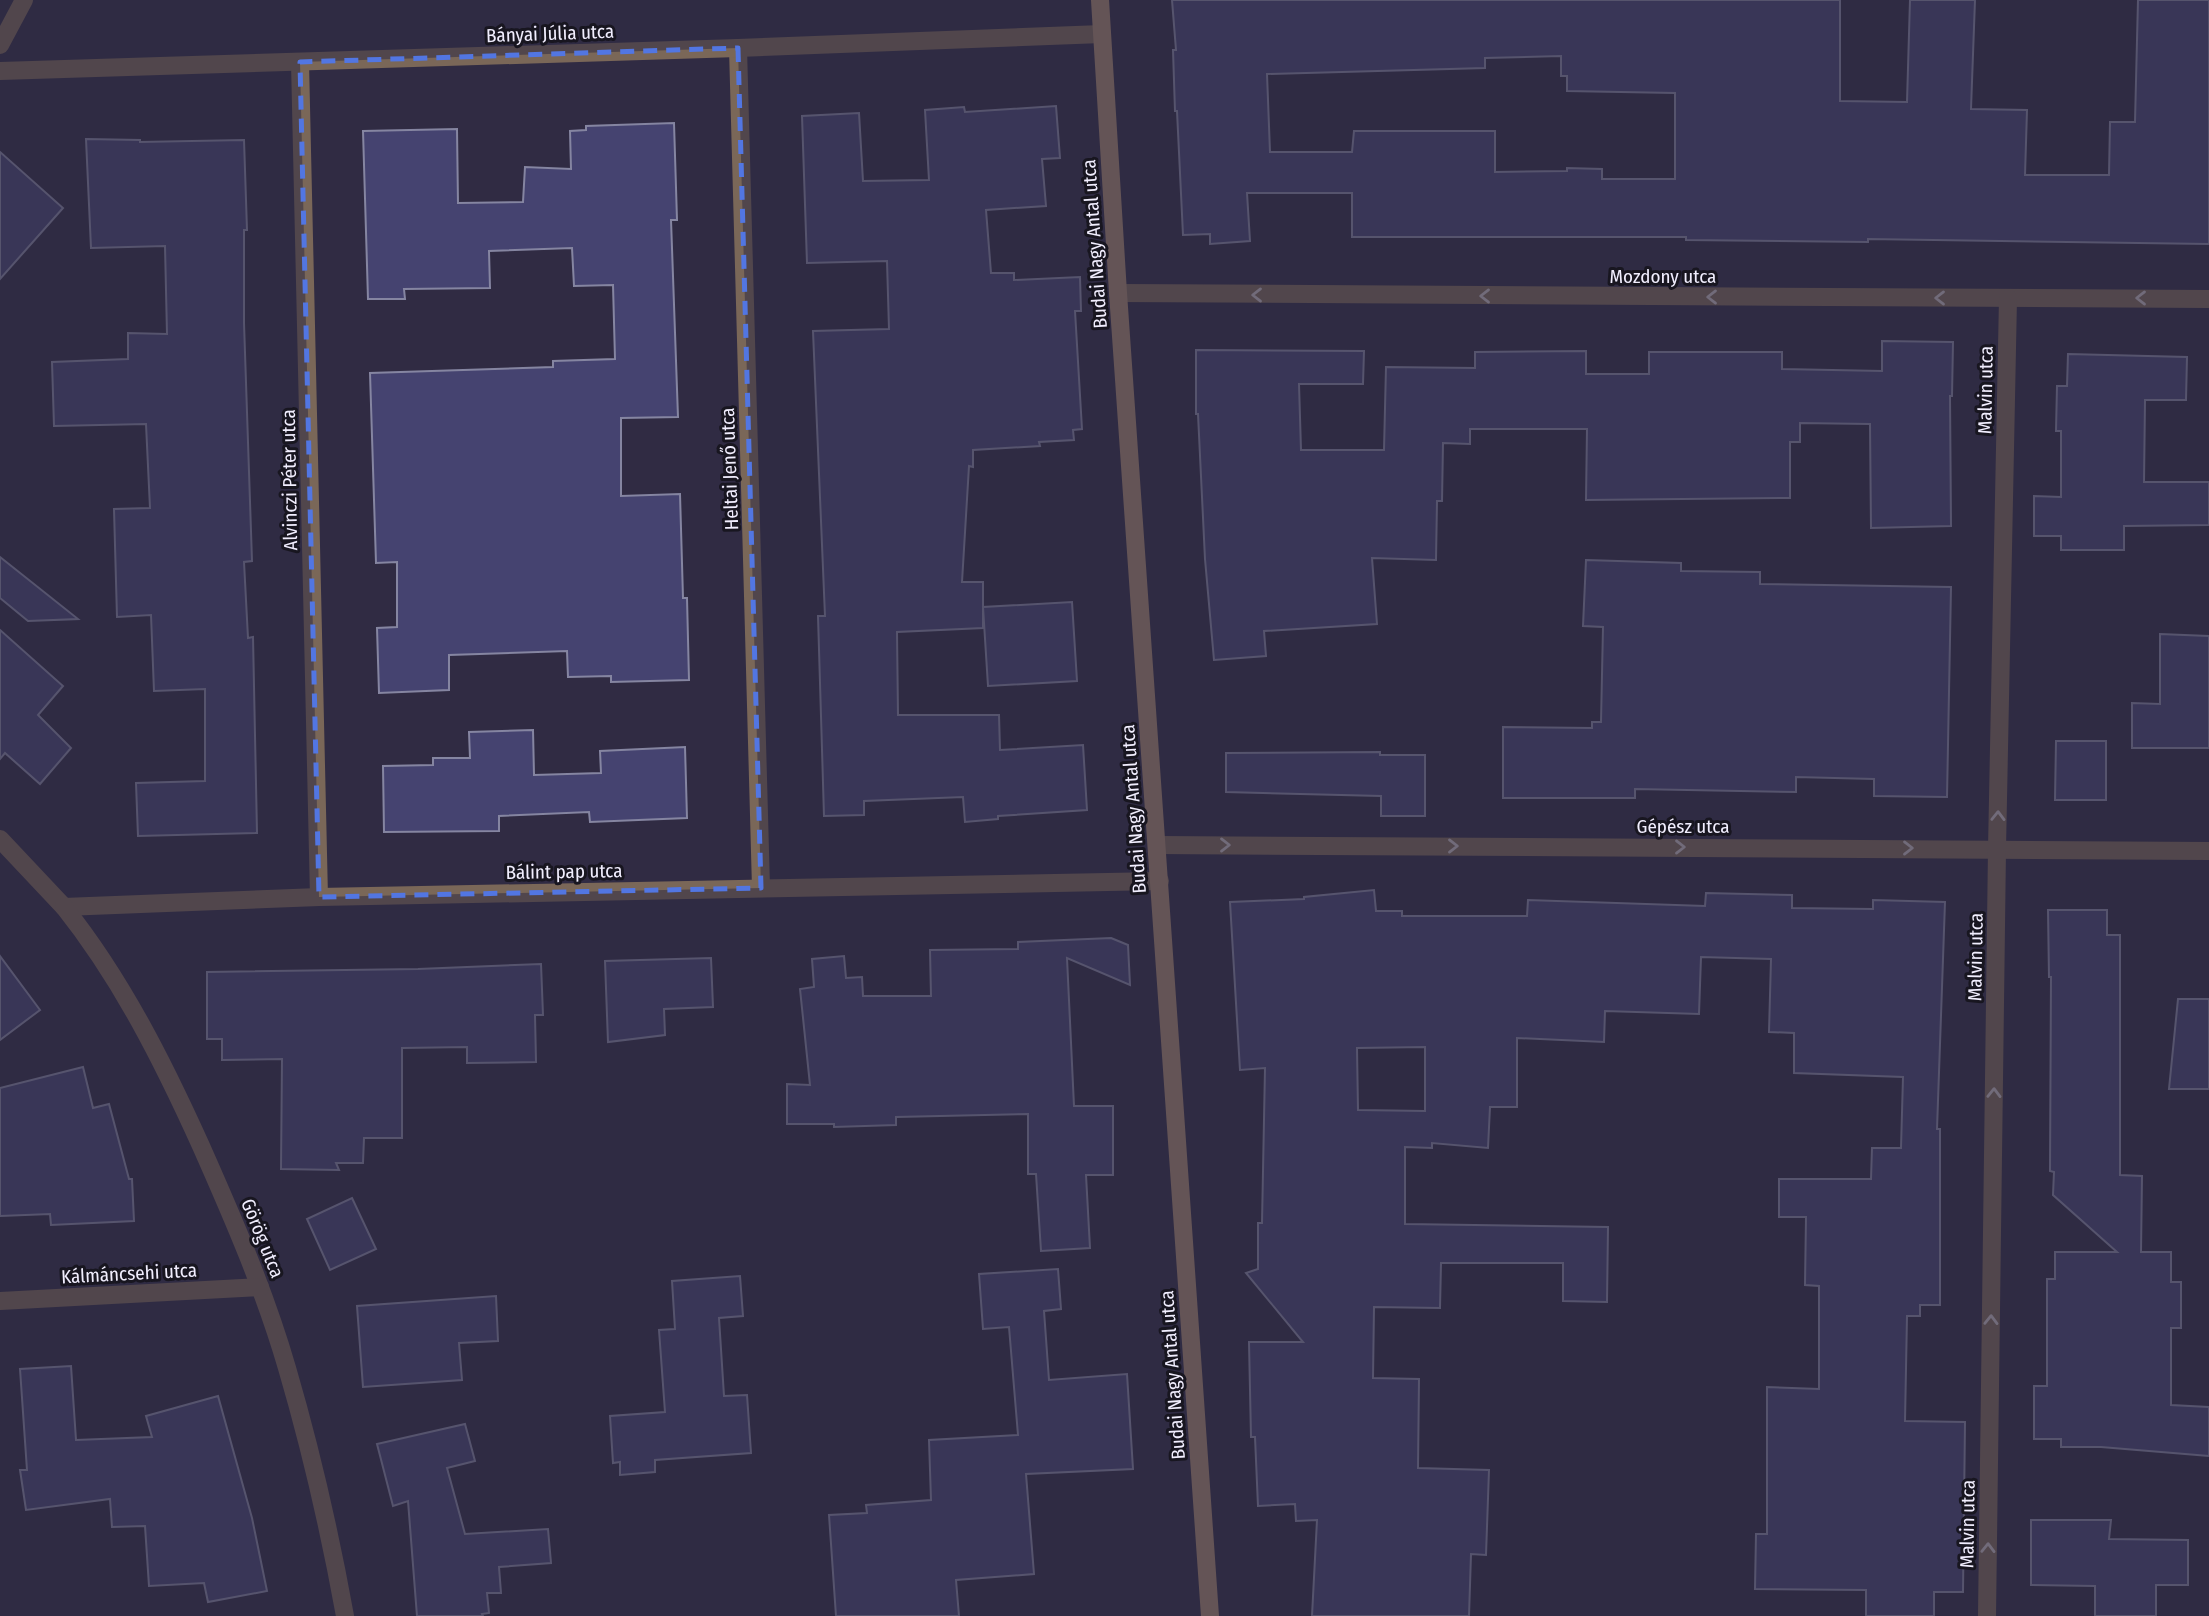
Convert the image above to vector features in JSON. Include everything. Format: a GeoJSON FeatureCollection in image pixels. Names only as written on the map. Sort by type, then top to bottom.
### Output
{"type":"FeatureCollection","features":[{"type":"Feature","properties":{"kind":"street"},"geometry":{"type":"LineString","coordinates":[[0,45],[24,0]]}},
{"type":"Feature","properties":{"kind":"street","name":"Budai Nagy Antal utca"},"geometry":{"type":"LineString","coordinates":[[1100,0],[1210,1616]]}},
{"type":"Feature","properties":{"kind":"street","name":"Bányai Júlia utca"},"geometry":{"type":"LineString","coordinates":[[0,71],[1101,34]]}},
{"type":"Feature","properties":{"kind":"street","name":"Heltai Jenő utca"},"geometry":{"type":"LineString","coordinates":[[738,48],[761,888]]}},
{"type":"Feature","properties":{"kind":"street","name":"Alvinczi Péter utca"},"geometry":{"type":"LineString","coordinates":[[300,62],[319,897]]}},
{"type":"Feature","properties":{"kind":"street","name":"Mozdony utca"},"geometry":{"type":"LineString","coordinates":[[1118,293],[2209,299]]}},
{"type":"Feature","properties":{"kind":"street","name":"Malvin utca"},"geometry":{"type":"LineString","coordinates":[[1987,1616],[1997,849],[2008,298]]}},
{"type":"Feature","properties":{"kind":"street"},"geometry":{"type":"LineString","coordinates":[[0,839],[64,907]]}},
{"type":"Feature","properties":{"kind":"street","name":"Gépész utca"},"geometry":{"type":"LineString","coordinates":[[1157,845],[2209,851]]}},
{"type":"Feature","properties":{"kind":"street","name":"Bálint pap utca"},"geometry":{"type":"LineString","coordinates":[[64,907],[319,897],[1160,881]]}},
{"type":"Feature","properties":{"kind":"street","name":"Görög utca"},"geometry":{"type":"LineString","coordinates":[[64,907],[113,975],[161,1061],[233,1217],[287,1368],[330,1535],[345,1616]]}},
{"type":"Feature","properties":{"kind":"street","name":"Kálmáncsehi utca"},"geometry":{"type":"LineString","coordinates":[[0,1301],[260,1287]]}},
{"type":"Feature","properties":{"kind":"highlighted area"},"geometry":{"type":"Polygon","coordinates":[[[738,48],[761,888],[319,897],[300,62],[738,48]]]}},
{"type":"Feature","properties":{"kind":"building"},"geometry":{"type":"Polygon","coordinates":[[[1172,0],[1840,0],[1840,101],[1907,102],[1910,0],[1975,0],[1971,109],[2027,110],[2025,175],[2109,175],[2110,122],[2135,122],[2138,0],[2209,0],[2209,244],[1868,239],[1868,242],[1686,240],[1686,237],[1352,237],[1352,193],[1247,193],[1250,241],[1210,244],[1210,234],[1183,235],[1175,111],[1173,50],[1176,50],[1172,0]],[[1561,56],[1485,58],[1485,68],[1267,74],[1270,152],[1352,152],[1354,131],[1495,131],[1495,172],[1602,169],[1602,179],[1675,179],[1675,93],[1567,91],[1567,76],[1561,76],[1561,56]]]}},
{"type":"Feature","properties":{"kind":"building"},"geometry":{"type":"Polygon","coordinates":[[[1056,106],[1060,158],[1042,159],[1046,206],[986,210],[991,273],[1014,273],[1014,280],[1080,277],[1081,311],[1075,311],[1082,429],[1073,430],[1074,440],[1039,442],[1040,446],[973,450],[973,467],[969,466],[962,582],[983,582],[983,628],[897,632],[898,715],[999,715],[1000,750],[1083,745],[1087,810],[998,816],[998,819],[965,822],[963,797],[864,801],[864,815],[824,816],[818,616],[825,616],[813,331],[889,329],[887,261],[807,263],[802,116],[859,113],[863,181],[929,180],[925,110],[964,107],[965,112],[1056,106]]]}},
{"type":"Feature","properties":{"kind":"building"},"geometry":{"type":"Polygon","coordinates":[[[674,123],[677,220],[671,220],[678,417],[621,418],[621,496],[680,494],[689,680],[611,682],[611,676],[568,677],[567,651],[449,655],[449,690],[379,693],[377,628],[397,627],[397,562],[376,563],[370,373],[553,367],[553,361],[615,359],[613,285],[574,286],[572,248],[489,251],[490,288],[404,289],[405,299],[368,299],[363,131],[457,129],[458,203],[523,202],[525,167],[571,169],[570,131],[586,130],[586,126],[674,123]]]}},
{"type":"Feature","properties":{"kind":"building"},"geometry":{"type":"Polygon","coordinates":[[[86,139],[140,142],[244,140],[247,230],[244,230],[244,323],[252,561],[244,562],[248,638],[253,637],[257,833],[138,836],[136,783],[205,781],[205,689],[154,691],[151,615],[117,617],[114,509],[150,508],[146,424],[54,426],[52,362],[128,359],[128,333],[167,334],[165,246],[91,248],[86,139]]]}},
{"type":"Feature","properties":{"kind":"building"},"geometry":{"type":"Polygon","coordinates":[[[0,152],[63,208],[0,279],[0,152]]]}},
{"type":"Feature","properties":{"kind":"building"},"geometry":{"type":"Polygon","coordinates":[[[1882,341],[1953,342],[1950,396],[1951,526],[1871,528],[1870,424],[1800,423],[1800,442],[1790,442],[1790,498],[1586,500],[1587,429],[1470,429],[1470,444],[1443,443],[1442,501],[1437,501],[1436,560],[1372,558],[1377,624],[1264,631],[1266,656],[1214,660],[1196,414],[1196,350],[1364,351],[1363,384],[1299,384],[1301,450],[1384,450],[1386,367],[1475,368],[1475,352],[1586,351],[1586,374],[1649,374],[1649,352],[1782,352],[1782,369],[1882,371],[1882,341]]]}},
{"type":"Feature","properties":{"kind":"building"},"geometry":{"type":"Polygon","coordinates":[[[2068,354],[2187,357],[2186,400],[2145,400],[2144,482],[2209,482],[2209,525],[2124,526],[2124,550],[2061,550],[2061,536],[2034,536],[2034,496],[2061,497],[2061,431],[2056,431],[2057,386],[2067,386],[2068,354]]]}},
{"type":"Feature","properties":{"kind":"building"},"geometry":{"type":"Polygon","coordinates":[[[0,557],[78,619],[28,621],[0,598],[0,557]]]}},
{"type":"Feature","properties":{"kind":"building"},"geometry":{"type":"Polygon","coordinates":[[[1586,560],[1681,563],[1681,571],[1760,572],[1760,584],[1951,587],[1947,797],[1874,796],[1874,779],[1796,777],[1796,792],[1635,789],[1635,798],[1503,798],[1503,727],[1592,728],[1592,722],[1601,722],[1603,627],[1583,626],[1586,560]]]}},
{"type":"Feature","properties":{"kind":"building"},"geometry":{"type":"Polygon","coordinates":[[[1072,602],[1077,681],[988,686],[983,607],[1072,602]]]}},
{"type":"Feature","properties":{"kind":"building"},"geometry":{"type":"Polygon","coordinates":[[[0,630],[63,686],[38,715],[71,748],[40,784],[5,753],[0,759],[0,630]]]}},
{"type":"Feature","properties":{"kind":"building"},"geometry":{"type":"Polygon","coordinates":[[[2160,634],[2209,636],[2209,748],[2132,748],[2132,703],[2160,704],[2160,634]]]}},
{"type":"Feature","properties":{"kind":"building"},"geometry":{"type":"Polygon","coordinates":[[[533,730],[534,775],[601,773],[600,751],[685,747],[687,818],[590,822],[589,812],[499,816],[499,831],[384,832],[383,766],[433,765],[433,758],[470,758],[469,732],[533,730]]]}},
{"type":"Feature","properties":{"kind":"building"},"geometry":{"type":"Polygon","coordinates":[[[2056,741],[2106,741],[2106,800],[2055,800],[2056,741]]]}},
{"type":"Feature","properties":{"kind":"building"},"geometry":{"type":"Polygon","coordinates":[[[1380,752],[1380,755],[1425,755],[1425,816],[1381,816],[1381,796],[1226,792],[1226,753],[1380,752]]]}},
{"type":"Feature","properties":{"kind":"building"},"geometry":{"type":"Polygon","coordinates":[[[1374,890],[1376,911],[1402,911],[1402,916],[1527,916],[1528,900],[1705,906],[1706,893],[1792,895],[1792,908],[1873,909],[1873,900],[1945,902],[1937,1129],[1940,1129],[1940,1305],[1920,1305],[1920,1316],[1907,1316],[1905,1421],[1965,1422],[1963,1592],[1934,1592],[1934,1616],[1866,1616],[1866,1590],[1755,1589],[1756,1534],[1767,1534],[1767,1387],[1819,1389],[1819,1286],[1805,1285],[1806,1217],[1779,1217],[1779,1179],[1871,1179],[1872,1148],[1901,1148],[1903,1077],[1794,1073],[1794,1033],[1769,1032],[1771,959],[1701,957],[1699,1014],[1605,1011],[1604,1042],[1517,1038],[1517,1107],[1490,1107],[1488,1148],[1432,1143],[1432,1148],[1405,1147],[1405,1224],[1608,1227],[1607,1302],[1563,1301],[1563,1263],[1441,1263],[1440,1308],[1374,1307],[1373,1378],[1419,1379],[1418,1468],[1489,1470],[1486,1555],[1471,1554],[1469,1616],[1312,1616],[1317,1520],[1296,1521],[1295,1504],[1258,1506],[1255,1437],[1251,1437],[1249,1342],[1303,1342],[1246,1273],[1258,1269],[1258,1223],[1262,1223],[1265,1068],[1240,1070],[1230,902],[1374,890]],[[1425,1047],[1357,1048],[1358,1110],[1425,1111],[1425,1047]]]}},
{"type":"Feature","properties":{"kind":"building"},"geometry":{"type":"Polygon","coordinates":[[[2048,910],[2107,910],[2107,935],[2120,935],[2120,1175],[2142,1176],[2141,1252],[2171,1252],[2171,1282],[2181,1282],[2181,1328],[2171,1328],[2171,1405],[2209,1407],[2209,1456],[2101,1447],[2061,1447],[2061,1439],[2034,1439],[2034,1386],[2047,1386],[2047,1279],[2055,1279],[2055,1252],[2117,1252],[2053,1195],[2054,1172],[2050,1171],[2051,977],[2048,910]]]}},
{"type":"Feature","properties":{"kind":"building"},"geometry":{"type":"Polygon","coordinates":[[[1111,938],[1128,945],[1130,985],[1067,958],[1074,1106],[1113,1106],[1113,1175],[1086,1175],[1090,1248],[1041,1251],[1036,1174],[1028,1174],[1028,1114],[896,1117],[896,1125],[834,1127],[834,1124],[787,1124],[787,1084],[810,1085],[800,989],[814,987],[812,959],[844,956],[846,978],[862,977],[863,996],[931,996],[930,950],[1018,949],[1018,942],[1111,938]]]}},
{"type":"Feature","properties":{"kind":"building"},"geometry":{"type":"Polygon","coordinates":[[[0,956],[40,1010],[0,1040],[0,956]]]}},
{"type":"Feature","properties":{"kind":"building"},"geometry":{"type":"Polygon","coordinates":[[[711,958],[713,1007],[664,1009],[665,1035],[608,1042],[605,961],[711,958]]]}},
{"type":"Feature","properties":{"kind":"building"},"geometry":{"type":"Polygon","coordinates":[[[541,964],[543,1015],[535,1015],[536,1062],[467,1063],[467,1047],[402,1048],[402,1138],[364,1138],[363,1163],[336,1163],[339,1170],[281,1169],[282,1059],[222,1060],[222,1039],[207,1039],[207,972],[541,964]]]}},
{"type":"Feature","properties":{"kind":"building"},"geometry":{"type":"Polygon","coordinates":[[[2178,999],[2209,999],[2209,1089],[2169,1089],[2178,999]]]}},
{"type":"Feature","properties":{"kind":"building"},"geometry":{"type":"Polygon","coordinates":[[[83,1067],[93,1108],[109,1104],[129,1179],[132,1179],[134,1221],[51,1225],[50,1214],[0,1216],[0,1088],[83,1067]]]}},
{"type":"Feature","properties":{"kind":"building"},"geometry":{"type":"Polygon","coordinates":[[[352,1198],[376,1249],[330,1270],[307,1219],[352,1198]]]}},
{"type":"Feature","properties":{"kind":"building"},"geometry":{"type":"Polygon","coordinates":[[[1058,1269],[1061,1309],[1044,1311],[1049,1380],[1127,1374],[1133,1469],[1026,1474],[1034,1574],[956,1580],[959,1616],[836,1616],[829,1515],[867,1513],[866,1505],[931,1500],[929,1440],[1018,1435],[1009,1327],[983,1329],[979,1274],[1058,1269]]]}},
{"type":"Feature","properties":{"kind":"building"},"geometry":{"type":"Polygon","coordinates":[[[740,1276],[743,1316],[719,1318],[724,1396],[747,1395],[751,1453],[655,1460],[655,1472],[620,1475],[620,1462],[613,1463],[610,1416],[665,1412],[659,1330],[675,1329],[672,1281],[740,1276]]]}},
{"type":"Feature","properties":{"kind":"building"},"geometry":{"type":"Polygon","coordinates":[[[496,1296],[498,1341],[459,1343],[462,1380],[363,1387],[357,1306],[496,1296]]]}},
{"type":"Feature","properties":{"kind":"building"},"geometry":{"type":"Polygon","coordinates":[[[71,1366],[76,1440],[152,1437],[146,1416],[218,1396],[252,1518],[267,1591],[208,1602],[204,1583],[149,1586],[145,1526],[112,1527],[110,1499],[26,1510],[20,1470],[27,1470],[20,1369],[71,1366]]]}},
{"type":"Feature","properties":{"kind":"building"},"geometry":{"type":"Polygon","coordinates":[[[465,1424],[475,1461],[447,1468],[465,1534],[548,1529],[551,1563],[499,1567],[501,1593],[487,1593],[489,1613],[482,1614],[483,1616],[417,1616],[408,1501],[393,1506],[377,1444],[465,1424]]]}},
{"type":"Feature","properties":{"kind":"building"},"geometry":{"type":"Polygon","coordinates":[[[2031,1520],[2111,1520],[2109,1539],[2188,1540],[2188,1585],[2156,1585],[2156,1616],[2095,1616],[2095,1586],[2031,1585],[2031,1520]]]}}]}
